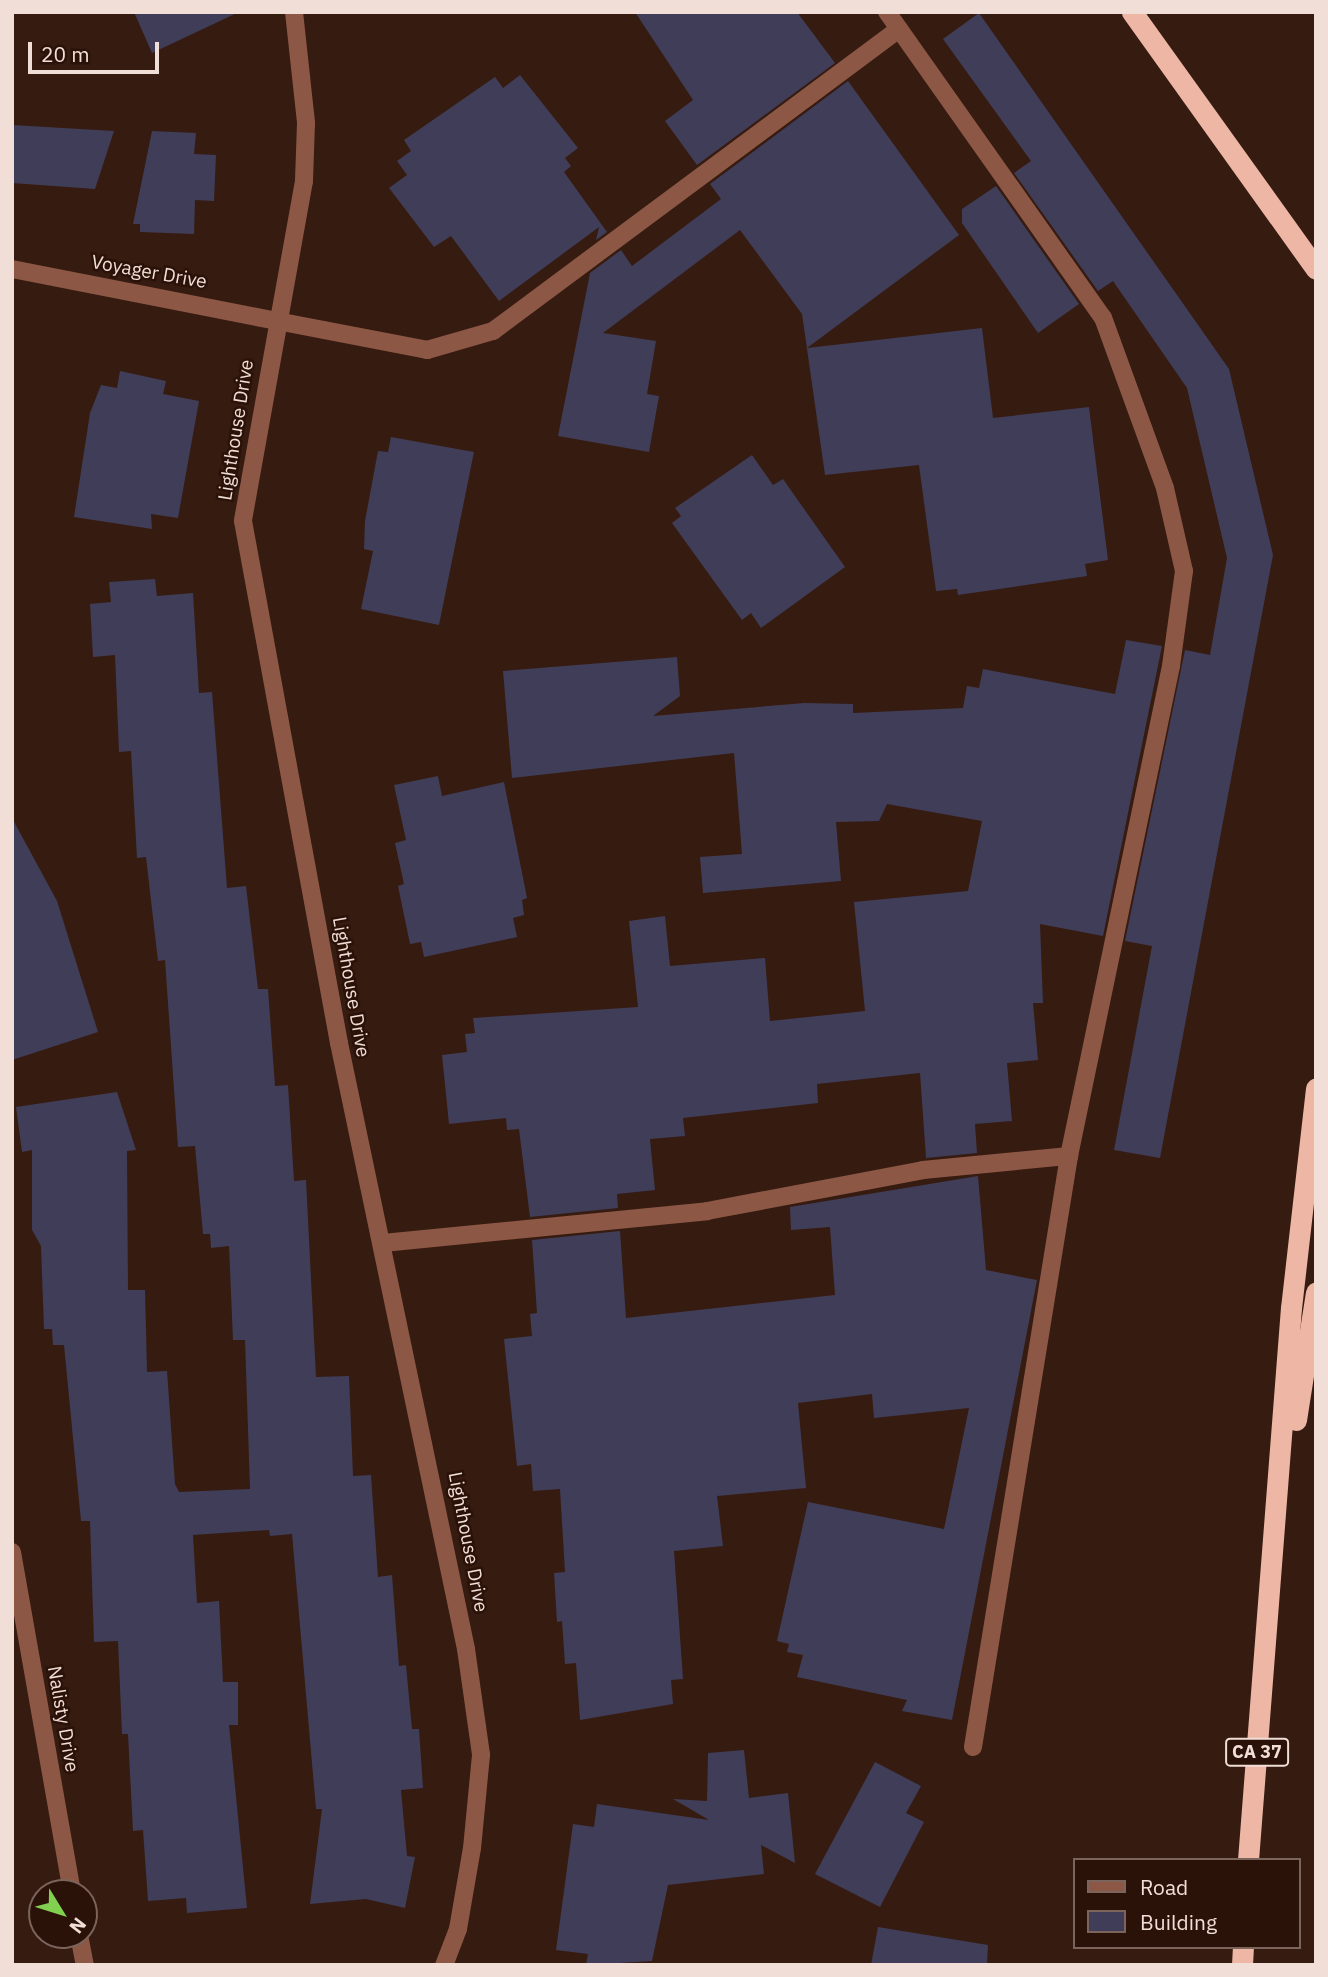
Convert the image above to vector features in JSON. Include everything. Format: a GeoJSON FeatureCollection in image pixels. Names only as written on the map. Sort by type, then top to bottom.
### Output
{"type":"FeatureCollection","features":[{"type":"Feature","properties":{"kind":"highway"},"geometry":{"type":"LineString","coordinates":[[1132,12],[1316,269]]}},
{"type":"Feature","properties":{"kind":"highway"},"geometry":{"type":"LineString","coordinates":[[1267,1644],[1291,1308],[1316,1088]]}},
{"type":"Feature","properties":{"kind":"highway","name":"CA 37"},"geometry":{"type":"LineString","coordinates":[[1248,1858],[1267,1644],[1316,1293]]}},
{"type":"Feature","properties":{"kind":"street","name":"Lighthouse Drive"},"geometry":{"type":"LineString","coordinates":[[294,12],[306,123],[304,181],[243,521],[383,1243],[457,1583],[481,1755],[467,1875],[444,1965]]}},
{"type":"Feature","properties":{"kind":"street"},"geometry":{"type":"LineString","coordinates":[[887,12],[1103,318],[1165,488],[1184,571],[1171,666],[1069,1156],[972,1747]]}},
{"type":"Feature","properties":{"kind":"street","name":"Voyager Drive"},"geometry":{"type":"LineString","coordinates":[[12,269],[428,350],[493,331],[899,29]]}},
{"type":"Feature","properties":{"kind":"street"},"geometry":{"type":"LineString","coordinates":[[383,1243],[707,1211],[923,1170],[1069,1156]]}},
{"type":"Feature","properties":{"kind":"street","name":"Nalisty Drive"},"geometry":{"type":"LineString","coordinates":[[12,1552],[70,1879]]}},
{"type":"Feature","properties":{"kind":"building"},"geometry":{"type":"Polygon","coordinates":[[[134,12],[239,12],[152,53],[134,12]]]}},
{"type":"Feature","properties":{"kind":"building"},"geometry":{"type":"Polygon","coordinates":[[[635,12],[797,12],[835,63],[697,165],[665,121],[693,100],[635,12]]]}},
{"type":"Feature","properties":{"kind":"building"},"geometry":{"type":"Polygon","coordinates":[[[979,13],[1229,369],[1273,555],[1160,1158],[1114,1150],[1152,946],[1125,941],[1185,650],[1210,655],[1227,558],[1187,388],[1113,281],[1098,291],[1014,173],[1031,161],[943,39],[979,13]]]}},
{"type":"Feature","properties":{"kind":"building"},"geometry":{"type":"Polygon","coordinates":[[[520,75],[578,148],[565,158],[571,166],[564,172],[607,232],[596,240],[599,227],[499,301],[451,236],[434,247],[389,188],[407,175],[397,161],[411,151],[404,140],[495,77],[503,88],[520,75]]]}},
{"type":"Feature","properties":{"kind":"building"},"geometry":{"type":"Polygon","coordinates":[[[848,81],[959,235],[807,348],[982,328],[993,418],[1089,407],[1108,560],[1085,564],[1087,576],[958,595],[957,589],[936,591],[919,465],[825,475],[802,314],[740,230],[603,333],[656,341],[647,394],[659,396],[649,452],[558,436],[590,273],[621,250],[632,266],[721,199],[710,184],[848,81]]]}},
{"type":"Feature","properties":{"kind":"building"},"geometry":{"type":"Polygon","coordinates":[[[12,125],[114,131],[95,189],[12,183],[12,125]]]}},
{"type":"Feature","properties":{"kind":"building"},"geometry":{"type":"Polygon","coordinates":[[[152,131],[196,133],[194,154],[216,155],[214,201],[195,200],[194,234],[140,232],[140,224],[133,224],[152,131]]]}},
{"type":"Feature","properties":{"kind":"building"},"geometry":{"type":"Polygon","coordinates":[[[996,186],[1079,304],[1038,333],[962,223],[962,209],[996,186]]]}},
{"type":"Feature","properties":{"kind":"building"},"geometry":{"type":"Polygon","coordinates":[[[120,371],[166,381],[163,394],[199,401],[178,518],[151,514],[152,529],[74,517],[90,413],[101,385],[117,388],[120,371]]]}},
{"type":"Feature","properties":{"kind":"building"},"geometry":{"type":"Polygon","coordinates":[[[391,437],[474,452],[439,625],[361,609],[373,551],[364,549],[365,521],[378,451],[388,452],[391,437]]]}},
{"type":"Feature","properties":{"kind":"building"},"geometry":{"type":"Polygon","coordinates":[[[752,455],[773,485],[783,479],[845,567],[761,628],[751,613],[742,620],[672,523],[681,516],[675,508],[752,455]]]}},
{"type":"Feature","properties":{"kind":"building"},"geometry":{"type":"Polygon","coordinates":[[[155,579],[157,596],[193,593],[199,693],[212,692],[227,888],[246,886],[258,989],[268,989],[275,1086],[288,1085],[294,1181],[306,1180],[316,1377],[349,1376],[353,1476],[371,1475],[378,1577],[392,1575],[399,1666],[406,1665],[412,1729],[419,1729],[423,1788],[401,1790],[407,1856],[415,1857],[405,1908],[366,1899],[310,1904],[322,1809],[316,1809],[292,1534],[270,1536],[269,1530],[193,1535],[197,1603],[219,1601],[223,1682],[238,1682],[238,1725],[229,1725],[247,1908],[187,1913],[186,1898],[148,1901],[143,1830],[133,1831],[128,1734],[122,1734],[118,1641],[94,1642],[90,1521],[81,1521],[64,1345],[53,1345],[52,1329],[44,1329],[41,1246],[32,1230],[32,1150],[22,1152],[16,1107],[117,1092],[136,1150],[127,1151],[128,1290],[145,1290],[147,1372],[167,1371],[175,1484],[179,1492],[250,1489],[245,1340],[233,1340],[229,1246],[211,1248],[210,1234],[203,1234],[195,1146],[178,1147],[165,960],[158,961],[146,857],[137,858],[131,751],[119,752],[115,655],[93,657],[90,604],[111,602],[109,582],[155,579]]]}},
{"type":"Feature","properties":{"kind":"building"},"geometry":{"type":"Polygon","coordinates":[[[1126,640],[1162,646],[1103,936],[1040,924],[1043,1003],[1033,1003],[1038,1060],[1007,1063],[1012,1121],[975,1124],[977,1153],[926,1158],[920,1073],[817,1084],[818,1103],[683,1118],[685,1136],[650,1139],[655,1190],[617,1194],[618,1208],[530,1217],[519,1129],[507,1130],[506,1118],[449,1124],[442,1055],[467,1052],[465,1034],[475,1033],[473,1018],[638,1007],[629,921],[665,916],[670,966],[765,958],[770,1021],[865,1011],[854,902],[968,891],[982,821],[887,804],[879,821],[836,822],[841,881],[703,893],[700,857],[742,854],[734,753],[512,778],[503,671],[677,657],[680,696],[653,716],[804,703],[853,704],[853,713],[963,708],[967,686],[979,688],[983,669],[1115,694],[1126,640]]]}},
{"type":"Feature","properties":{"kind":"building"},"geometry":{"type":"Polygon","coordinates":[[[438,776],[442,796],[504,782],[527,898],[522,900],[524,915],[513,918],[517,937],[424,957],[421,942],[410,944],[398,886],[404,884],[395,843],[406,840],[394,785],[438,776]]]}},
{"type":"Feature","properties":{"kind":"building"},"geometry":{"type":"Polygon","coordinates":[[[12,818],[57,901],[98,1032],[12,1060],[12,818]]]}},
{"type":"Feature","properties":{"kind":"building"},"geometry":{"type":"Polygon","coordinates":[[[978,1176],[986,1270],[1037,1280],[952,1720],[902,1711],[907,1700],[797,1677],[803,1655],[787,1652],[789,1644],[777,1641],[808,1502],[944,1529],[969,1408],[874,1418],[872,1394],[798,1403],[806,1488],[717,1496],[723,1546],[674,1551],[683,1679],[671,1680],[673,1704],[580,1720],[576,1663],[565,1664],[562,1621],[557,1622],[554,1573],[565,1572],[560,1489],[533,1491],[531,1464],[517,1466],[504,1339],[532,1336],[530,1314],[537,1313],[532,1240],[620,1231],[626,1318],[835,1295],[830,1227],[791,1230],[790,1207],[978,1176]]]}},
{"type":"Feature","properties":{"kind":"building"},"geometry":{"type":"Polygon","coordinates":[[[744,1750],[749,1798],[788,1793],[795,1863],[761,1845],[764,1874],[668,1885],[652,1961],[586,1965],[588,1954],[556,1950],[573,1824],[594,1827],[597,1804],[709,1820],[673,1799],[707,1801],[708,1753],[744,1750]]]}},
{"type":"Feature","properties":{"kind":"building"},"geometry":{"type":"Polygon","coordinates":[[[875,1762],[921,1786],[906,1813],[924,1822],[880,1907],[815,1874],[875,1762]]]}},
{"type":"Feature","properties":{"kind":"building"},"geometry":{"type":"Polygon","coordinates":[[[878,1927],[988,1945],[987,1965],[871,1965],[878,1927]]]}}]}
